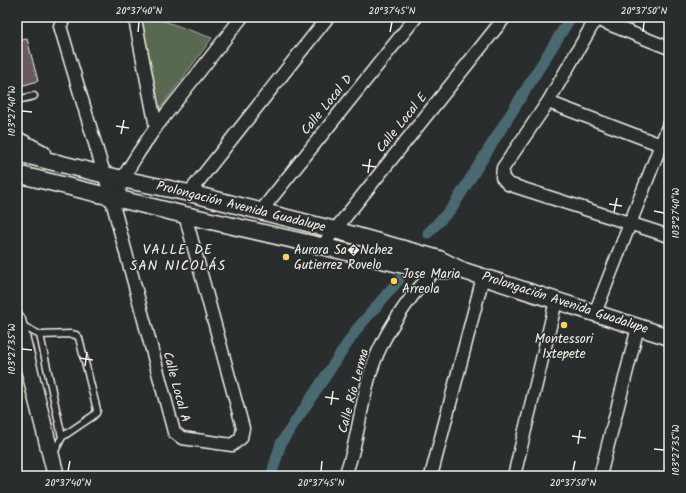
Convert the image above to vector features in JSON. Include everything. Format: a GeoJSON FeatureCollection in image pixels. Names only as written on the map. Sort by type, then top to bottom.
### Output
{"type":"FeatureCollection","features":[{"type":"Feature","properties":{"kind":"main road"},"geometry":{"type":"LineString","coordinates":[[17,140],[63,164]]}},
{"type":"Feature","properties":{"kind":"main road","name":"Prolongación Avenida Guadalupe"},"geometry":{"type":"LineString","coordinates":[[17,153],[122,179],[189,193],[335,230],[436,265],[461,270],[669,337]]}},
{"type":"Feature","properties":{"kind":"main road","name":"Prolongación Avenida Guadalupe"},"geometry":{"type":"LineString","coordinates":[[17,174],[185,215],[421,269],[436,265]]}},
{"type":"Feature","properties":{"kind":"main road"},"geometry":{"type":"LineString","coordinates":[[17,322],[56,476]]}},
{"type":"Feature","properties":{"kind":"street","name":"Calle Local A"},"geometry":{"type":"LineString","coordinates":[[65,17],[60,26],[104,174],[115,198],[174,432],[182,438],[232,445],[241,438],[242,428],[185,215]]}},
{"type":"Feature","properties":{"kind":"street"},"geometry":{"type":"LineString","coordinates":[[132,17],[134,19],[156,128]]}},
{"type":"Feature","properties":{"kind":"street"},"geometry":{"type":"LineString","coordinates":[[115,198],[122,179],[139,152],[242,17]]}},
{"type":"Feature","properties":{"kind":"street"},"geometry":{"type":"LineString","coordinates":[[189,193],[328,17]]}},
{"type":"Feature","properties":{"kind":"street","name":"Calle Local D"},"geometry":{"type":"LineString","coordinates":[[261,211],[416,17]]}},
{"type":"Feature","properties":{"kind":"street","name":"Calle Local E"},"geometry":{"type":"LineString","coordinates":[[322,246],[505,17]]}},
{"type":"Feature","properties":{"kind":"street"},"geometry":{"type":"LineString","coordinates":[[669,48],[597,18],[548,102],[503,168],[502,177],[508,184],[669,236]]}},
{"type":"Feature","properties":{"kind":"street"},"geometry":{"type":"LineString","coordinates":[[548,102],[665,146]]}},
{"type":"Feature","properties":{"kind":"street"},"geometry":{"type":"LineString","coordinates":[[595,313],[630,223],[665,146],[669,124]]}},
{"type":"Feature","properties":{"kind":"street","name":"Calle Río Lerma"},"geometry":{"type":"LineString","coordinates":[[346,476],[366,391],[381,344],[436,265]]}},
{"type":"Feature","properties":{"kind":"street"},"geometry":{"type":"LineString","coordinates":[[431,476],[483,277]]}},
{"type":"Feature","properties":{"kind":"street"},"geometry":{"type":"LineString","coordinates":[[514,476],[556,301]]}},
{"type":"Feature","properties":{"kind":"street"},"geometry":{"type":"LineString","coordinates":[[600,476],[638,326]]}},
{"type":"Feature","properties":{"kind":"lane"},"geometry":{"type":"LineString","coordinates":[[17,100],[34,96]]}},
{"type":"Feature","properties":{"kind":"lane"},"geometry":{"type":"LineString","coordinates":[[17,322],[40,336],[71,334],[76,335],[79,338],[97,410],[94,416],[62,437],[52,458]]}},
{"type":"Feature","properties":{"kind":"lane"},"geometry":{"type":"LineString","coordinates":[[40,336],[62,437]]}},
{"type":"Feature","properties":{"kind":"green space"},"geometry":{"type":"Polygon","coordinates":[[[138,17],[153,17],[212,38],[159,110],[138,17]]]}},
{"type":"Feature","properties":{"kind":"building"},"geometry":{"type":"Polygon","coordinates":[[[27,39],[38,81],[17,87],[17,41],[27,39]]]}},
{"type":"Feature","properties":{"kind":"waterway"},"geometry":{"type":"LineString","coordinates":[[428,233],[452,208],[571,17]]}},
{"type":"Feature","properties":{"kind":"waterway"},"geometry":{"type":"LineString","coordinates":[[271,476],[281,443],[357,329],[399,280]]}},
{"type":"Feature","properties":{"kind":"place","name":"Aurora Sa�Nchez Gutierrez Rovelo"},"geometry":{"type":"Point","coordinates":[286,257]}},
{"type":"Feature","properties":{"kind":"place","name":"Jose Maria Arreola"},"geometry":{"type":"Point","coordinates":[394,281]}},
{"type":"Feature","properties":{"kind":"place","name":"Montessori Ixtepete"},"geometry":{"type":"Point","coordinates":[564,325]}},
{"type":"Feature","properties":{"kind":"district","name":"VALLE DE SAN NICOLÁS"},"geometry":{"type":"Point","coordinates":[178,258]}}]}
